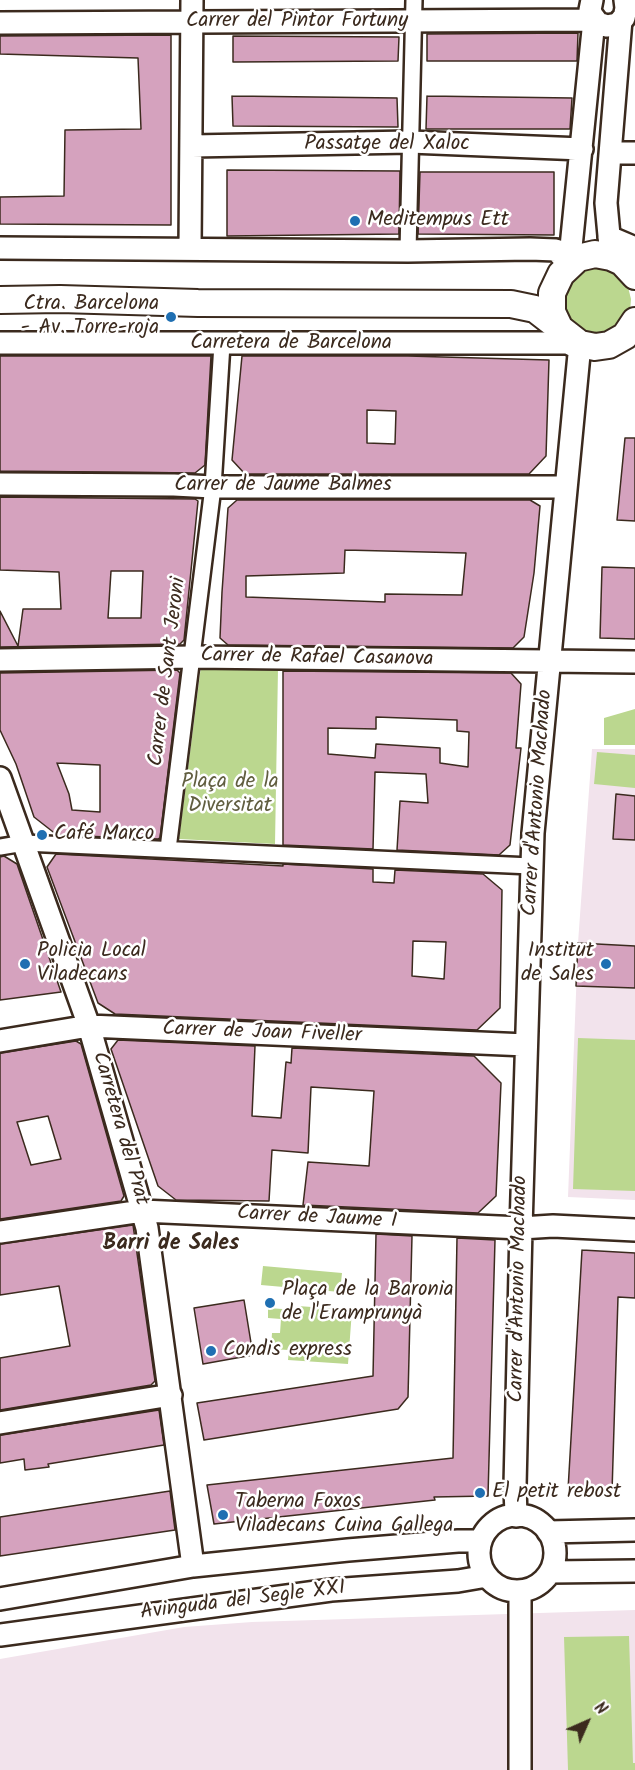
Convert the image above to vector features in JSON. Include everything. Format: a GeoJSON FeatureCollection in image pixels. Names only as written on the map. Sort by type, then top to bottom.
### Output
{"type":"FeatureCollection","features":[{"type":"Feature","properties":{"kind":"street"},"geometry":{"type":"LineString","coordinates":[[190,248],[192,0]]}},
{"type":"Feature","properties":{"kind":"street"},"geometry":{"type":"LineString","coordinates":[[626,6],[606,203],[610,247],[635,276]]}},
{"type":"Feature","properties":{"kind":"street","name":"Carrer del Pintor Fortuny"},"geometry":{"type":"LineString","coordinates":[[0,23],[192,22],[415,10],[593,10],[598,23],[607,26],[616,24],[626,6]]}},
{"type":"Feature","properties":{"kind":"street"},"geometry":{"type":"LineString","coordinates":[[408,251],[415,10]]}},
{"type":"Feature","properties":{"kind":"street"},"geometry":{"type":"LineString","coordinates":[[570,266],[593,10]]}},
{"type":"Feature","properties":{"kind":"street","name":"Passatge del Xaloc"},"geometry":{"type":"LineString","coordinates":[[192,146],[410,142],[582,149]]}},
{"type":"Feature","properties":{"kind":"street"},"geometry":{"type":"LineString","coordinates":[[611,153],[635,153]]}},
{"type":"Feature","properties":{"kind":"street"},"geometry":{"type":"LineString","coordinates":[[632,331],[609,345],[595,347],[574,341],[552,312],[552,293],[570,266],[610,247],[635,248]]}},
{"type":"Feature","properties":{"kind":"street"},"geometry":{"type":"LineString","coordinates":[[0,248],[555,250],[570,266]]}},
{"type":"Feature","properties":{"kind":"street","name":"Carretera de Barcelona"},"geometry":{"type":"LineString","coordinates":[[511,304],[535,294],[570,266]]}},
{"type":"Feature","properties":{"kind":"street","name":"Carretera de Barcelona"},"geometry":{"type":"LineString","coordinates":[[0,300],[60,298],[170,303],[511,304],[536,309],[574,341]]}},
{"type":"Feature","properties":{"kind":"street","name":"Carretera de Barcelona"},"geometry":{"type":"LineString","coordinates":[[0,343],[221,352],[568,343],[574,341]]}},
{"type":"Feature","properties":{"kind":"street","name":"Carrer d'Antonio Machado"},"geometry":{"type":"LineString","coordinates":[[516,1515],[531,866],[566,487],[574,341]]}},
{"type":"Feature","properties":{"kind":"street","name":"Carrer de Sant Jeroni"},"geometry":{"type":"LineString","coordinates":[[168,849],[212,494],[221,352]]}},
{"type":"Feature","properties":{"kind":"street","name":"Carrer de Jaume Balmes"},"geometry":{"type":"LineString","coordinates":[[0,484],[174,485],[212,494],[566,487]]}},
{"type":"Feature","properties":{"kind":"street","name":"Carrer de Rafael Casanova"},"geometry":{"type":"LineString","coordinates":[[0,660],[193,657],[635,662]]}},
{"type":"Feature","properties":{"kind":"street","name":"Carretera del Prat"},"geometry":{"type":"LineString","coordinates":[[0,778],[89,1026],[147,1228],[193,1566]]}},
{"type":"Feature","properties":{"kind":"street"},"geometry":{"type":"LineString","coordinates":[[0,847],[24,843],[531,866]]}},
{"type":"Feature","properties":{"kind":"street","name":"Carrer de Joan Fiveller"},"geometry":{"type":"LineString","coordinates":[[0,1041],[89,1026],[526,1045]]}},
{"type":"Feature","properties":{"kind":"street","name":"Carrer de Jaume I"},"geometry":{"type":"LineString","coordinates":[[0,1232],[142,1211],[521,1228],[553,1226],[635,1230]]}},
{"type":"Feature","properties":{"kind":"street"},"geometry":{"type":"LineString","coordinates":[[0,1422],[171,1395]]}},
{"type":"Feature","properties":{"kind":"street"},"geometry":{"type":"LineString","coordinates":[[516,1515],[534,1520],[548,1532],[555,1552],[550,1572],[537,1585],[520,1591],[501,1588],[487,1576],[479,1559],[481,1541],[486,1530],[495,1522],[516,1515]]}},
{"type":"Feature","properties":{"kind":"street"},"geometry":{"type":"LineString","coordinates":[[548,1532],[635,1530]]}},
{"type":"Feature","properties":{"kind":"street","name":"Avinguda del Segle XXI"},"geometry":{"type":"LineString","coordinates":[[0,1599],[193,1566],[348,1550],[481,1541]]}},
{"type":"Feature","properties":{"kind":"street"},"geometry":{"type":"LineString","coordinates":[[550,1572],[635,1571]]}},
{"type":"Feature","properties":{"kind":"street","name":"Avinguda del Segle XXI"},"geometry":{"type":"LineString","coordinates":[[0,1635],[331,1590],[458,1581],[487,1576]]}},
{"type":"Feature","properties":{"kind":"street"},"geometry":{"type":"LineString","coordinates":[[520,1591],[520,1770]]}},
{"type":"Feature","properties":{"kind":"shaded area","name":"Institut de Sales"},"geometry":{"type":"Polygon","coordinates":[[[592,749],[635,749],[635,1200],[568,1197],[578,943],[592,749]]]}},
{"type":"Feature","properties":{"kind":"shaded area"},"geometry":{"type":"Polygon","coordinates":[[[635,1610],[635,1770],[0,1770],[0,1659],[184,1627],[252,1622],[635,1610]]]}},
{"type":"Feature","properties":{"kind":"green space"},"geometry":{"type":"Polygon","coordinates":[[[605,269],[621,278],[628,287],[631,299],[630,312],[616,332],[585,336],[562,313],[564,285],[581,270],[605,269]]]}},
{"type":"Feature","properties":{"kind":"green space","name":"Plaça de la Diversitat"},"geometry":{"type":"Polygon","coordinates":[[[201,666],[278,668],[275,844],[179,839],[201,666]]]}},
{"type":"Feature","properties":{"kind":"green space"},"geometry":{"type":"Polygon","coordinates":[[[635,709],[635,745],[604,745],[604,718],[635,709]]]}},
{"type":"Feature","properties":{"kind":"green space"},"geometry":{"type":"Polygon","coordinates":[[[597,752],[635,755],[635,788],[594,784],[597,752]]]}},
{"type":"Feature","properties":{"kind":"green space"},"geometry":{"type":"Polygon","coordinates":[[[578,1038],[635,1040],[635,1191],[573,1189],[578,1038]]]}},
{"type":"Feature","properties":{"kind":"green space"},"geometry":{"type":"Polygon","coordinates":[[[263,1266],[342,1273],[340,1292],[261,1285],[263,1266]]]}},
{"type":"Feature","properties":{"kind":"green space"},"geometry":{"type":"Polygon","coordinates":[[[298,1306],[352,1310],[348,1364],[288,1360],[289,1350],[271,1349],[272,1333],[280,1333],[281,1319],[268,1318],[268,1308],[297,1310],[298,1306]]]}},
{"type":"Feature","properties":{"kind":"green space"},"geometry":{"type":"Polygon","coordinates":[[[629,1636],[635,1770],[568,1770],[564,1637],[629,1636]]]}},
{"type":"Feature","properties":{"kind":"building"},"geometry":{"type":"Polygon","coordinates":[[[578,33],[577,61],[427,61],[427,34],[578,33]]]}},
{"type":"Feature","properties":{"kind":"building"},"geometry":{"type":"Polygon","coordinates":[[[171,35],[171,225],[0,224],[0,197],[64,196],[65,130],[141,129],[138,58],[0,54],[0,36],[171,35]]]}},
{"type":"Feature","properties":{"kind":"building"},"geometry":{"type":"Polygon","coordinates":[[[233,36],[399,37],[398,61],[233,62],[233,36]]]}},
{"type":"Feature","properties":{"kind":"building"},"geometry":{"type":"Polygon","coordinates":[[[232,96],[397,98],[398,127],[233,126],[232,96]]]}},
{"type":"Feature","properties":{"kind":"building"},"geometry":{"type":"Polygon","coordinates":[[[427,96],[572,98],[570,129],[426,129],[427,96]]]}},
{"type":"Feature","properties":{"kind":"building"},"geometry":{"type":"Polygon","coordinates":[[[227,170],[400,171],[399,234],[227,236],[227,170]]]}},
{"type":"Feature","properties":{"kind":"building"},"geometry":{"type":"Polygon","coordinates":[[[420,172],[554,172],[554,235],[418,234],[420,172]]]}},
{"type":"Feature","properties":{"kind":"building"},"geometry":{"type":"Polygon","coordinates":[[[0,356],[211,356],[205,465],[195,473],[0,471],[0,356]]]}},
{"type":"Feature","properties":{"kind":"building"},"geometry":{"type":"Polygon","coordinates":[[[242,356],[408,356],[549,360],[546,456],[529,474],[245,474],[232,460],[242,356]],[[367,410],[367,443],[395,444],[396,411],[367,410]]]}},
{"type":"Feature","properties":{"kind":"building"},"geometry":{"type":"Polygon","coordinates":[[[625,438],[635,438],[635,521],[617,520],[625,438]]]}},
{"type":"Feature","properties":{"kind":"building"},"geometry":{"type":"Polygon","coordinates":[[[0,497],[195,499],[198,501],[184,640],[180,644],[0,647],[0,611],[18,646],[23,609],[61,609],[59,572],[0,570],[0,497]],[[111,571],[108,618],[141,618],[143,571],[111,571]]]}},
{"type":"Feature","properties":{"kind":"building"},"geometry":{"type":"Polygon","coordinates":[[[237,500],[530,500],[540,506],[534,573],[524,637],[513,648],[228,645],[220,638],[228,508],[237,500]],[[345,550],[344,573],[246,576],[246,597],[385,602],[385,594],[462,595],[466,553],[345,550]]]}},
{"type":"Feature","properties":{"kind":"building"},"geometry":{"type":"Polygon","coordinates":[[[602,567],[635,568],[635,639],[600,638],[602,567]]]}},
{"type":"Feature","properties":{"kind":"building"},"geometry":{"type":"Polygon","coordinates":[[[177,670],[180,673],[160,838],[57,835],[34,817],[16,764],[0,730],[0,673],[177,670]],[[57,763],[69,794],[72,810],[100,812],[100,765],[57,763]]]}},
{"type":"Feature","properties":{"kind":"building"},"geometry":{"type":"Polygon","coordinates":[[[283,671],[511,673],[521,684],[516,748],[521,748],[510,845],[499,855],[397,850],[400,801],[428,803],[426,774],[375,772],[373,849],[283,845],[283,671]],[[376,717],[376,729],[328,728],[328,754],[375,758],[376,744],[440,748],[440,763],[468,767],[469,732],[457,731],[457,720],[376,717]]]}},
{"type":"Feature","properties":{"kind":"building"},"geometry":{"type":"Polygon","coordinates":[[[616,794],[635,796],[635,840],[613,839],[616,794]]]}},
{"type":"Feature","properties":{"kind":"building"},"geometry":{"type":"Polygon","coordinates":[[[56,854],[373,869],[373,882],[394,883],[395,870],[483,874],[502,890],[500,1008],[477,1030],[115,1014],[98,1003],[47,867],[56,854]],[[413,941],[412,976],[444,979],[446,942],[413,941]]]}},
{"type":"Feature","properties":{"kind":"building","name":"Policia Local Viladecans"},"geometry":{"type":"Polygon","coordinates":[[[4,856],[17,864],[61,992],[0,1000],[0,857],[4,856]]]}},
{"type":"Feature","properties":{"kind":"building"},"geometry":{"type":"Polygon","coordinates":[[[578,943],[635,946],[635,988],[576,986],[578,943]]]}},
{"type":"Feature","properties":{"kind":"building"},"geometry":{"type":"Polygon","coordinates":[[[118,1040],[255,1046],[252,1116],[281,1118],[286,1062],[291,1063],[292,1048],[474,1056],[501,1083],[496,1196],[478,1213],[303,1205],[308,1162],[369,1166],[374,1091],[311,1087],[308,1153],[272,1150],[269,1201],[176,1200],[158,1186],[111,1049],[118,1040]]]}},
{"type":"Feature","properties":{"kind":"building"},"geometry":{"type":"Polygon","coordinates":[[[76,1041],[81,1044],[124,1196],[121,1201],[0,1219],[0,1053],[76,1041]],[[48,1116],[17,1122],[31,1165],[61,1159],[48,1116]]]}},
{"type":"Feature","properties":{"kind":"building"},"geometry":{"type":"Polygon","coordinates":[[[133,1225],[155,1381],[151,1385],[0,1410],[0,1358],[70,1346],[59,1286],[0,1295],[0,1244],[133,1225]]]}},
{"type":"Feature","properties":{"kind":"building"},"geometry":{"type":"Polygon","coordinates":[[[376,1234],[412,1236],[408,1397],[398,1409],[204,1440],[197,1403],[373,1376],[376,1234]]]}},
{"type":"Feature","properties":{"kind":"building"},"geometry":{"type":"Polygon","coordinates":[[[457,1238],[495,1240],[488,1496],[434,1497],[435,1500],[214,1524],[207,1485],[453,1458],[457,1238]]]}},
{"type":"Feature","properties":{"kind":"building"},"geometry":{"type":"Polygon","coordinates":[[[582,1250],[635,1253],[635,1298],[618,1297],[612,1492],[568,1490],[582,1250]]]}},
{"type":"Feature","properties":{"kind":"building"},"geometry":{"type":"Polygon","coordinates":[[[244,1300],[253,1355],[203,1364],[194,1308],[244,1300]]]}},
{"type":"Feature","properties":{"kind":"building"},"geometry":{"type":"Polygon","coordinates":[[[159,1410],[164,1445],[48,1464],[49,1467],[25,1470],[24,1459],[0,1463],[0,1435],[159,1410]]]}},
{"type":"Feature","properties":{"kind":"building"},"geometry":{"type":"Polygon","coordinates":[[[170,1491],[175,1530],[0,1556],[0,1517],[170,1491]]]}},
{"type":"Feature","properties":{"kind":"place","name":"Meditempus Ett"},"geometry":{"type":"Point","coordinates":[355,221]}},
{"type":"Feature","properties":{"kind":"place","name":"Ctra. Barcelona - Av. Torre-roja"},"geometry":{"type":"Point","coordinates":[171,317]}},
{"type":"Feature","properties":{"kind":"place","name":"Café Marco"},"geometry":{"type":"Point","coordinates":[42,835]}},
{"type":"Feature","properties":{"kind":"place","name":"Policia Local Viladecans"},"geometry":{"type":"Point","coordinates":[25,964]}},
{"type":"Feature","properties":{"kind":"place","name":"Institut de Sales"},"geometry":{"type":"Point","coordinates":[606,964]}},
{"type":"Feature","properties":{"kind":"place","name":"Plaça de la Baronia de l'Eramprunyà"},"geometry":{"type":"Point","coordinates":[270,1303]}},
{"type":"Feature","properties":{"kind":"place","name":"Condis express"},"geometry":{"type":"Point","coordinates":[211,1351]}},
{"type":"Feature","properties":{"kind":"place","name":"El petit rebost"},"geometry":{"type":"Point","coordinates":[480,1493]}},
{"type":"Feature","properties":{"kind":"place","name":"Taberna Foxos Viladecans Cuina Gallega"},"geometry":{"type":"Point","coordinates":[223,1515]}},
{"type":"Feature","properties":{"kind":"district","name":"Barri de Sales"},"geometry":{"type":"Point","coordinates":[171,1245]}}]}
